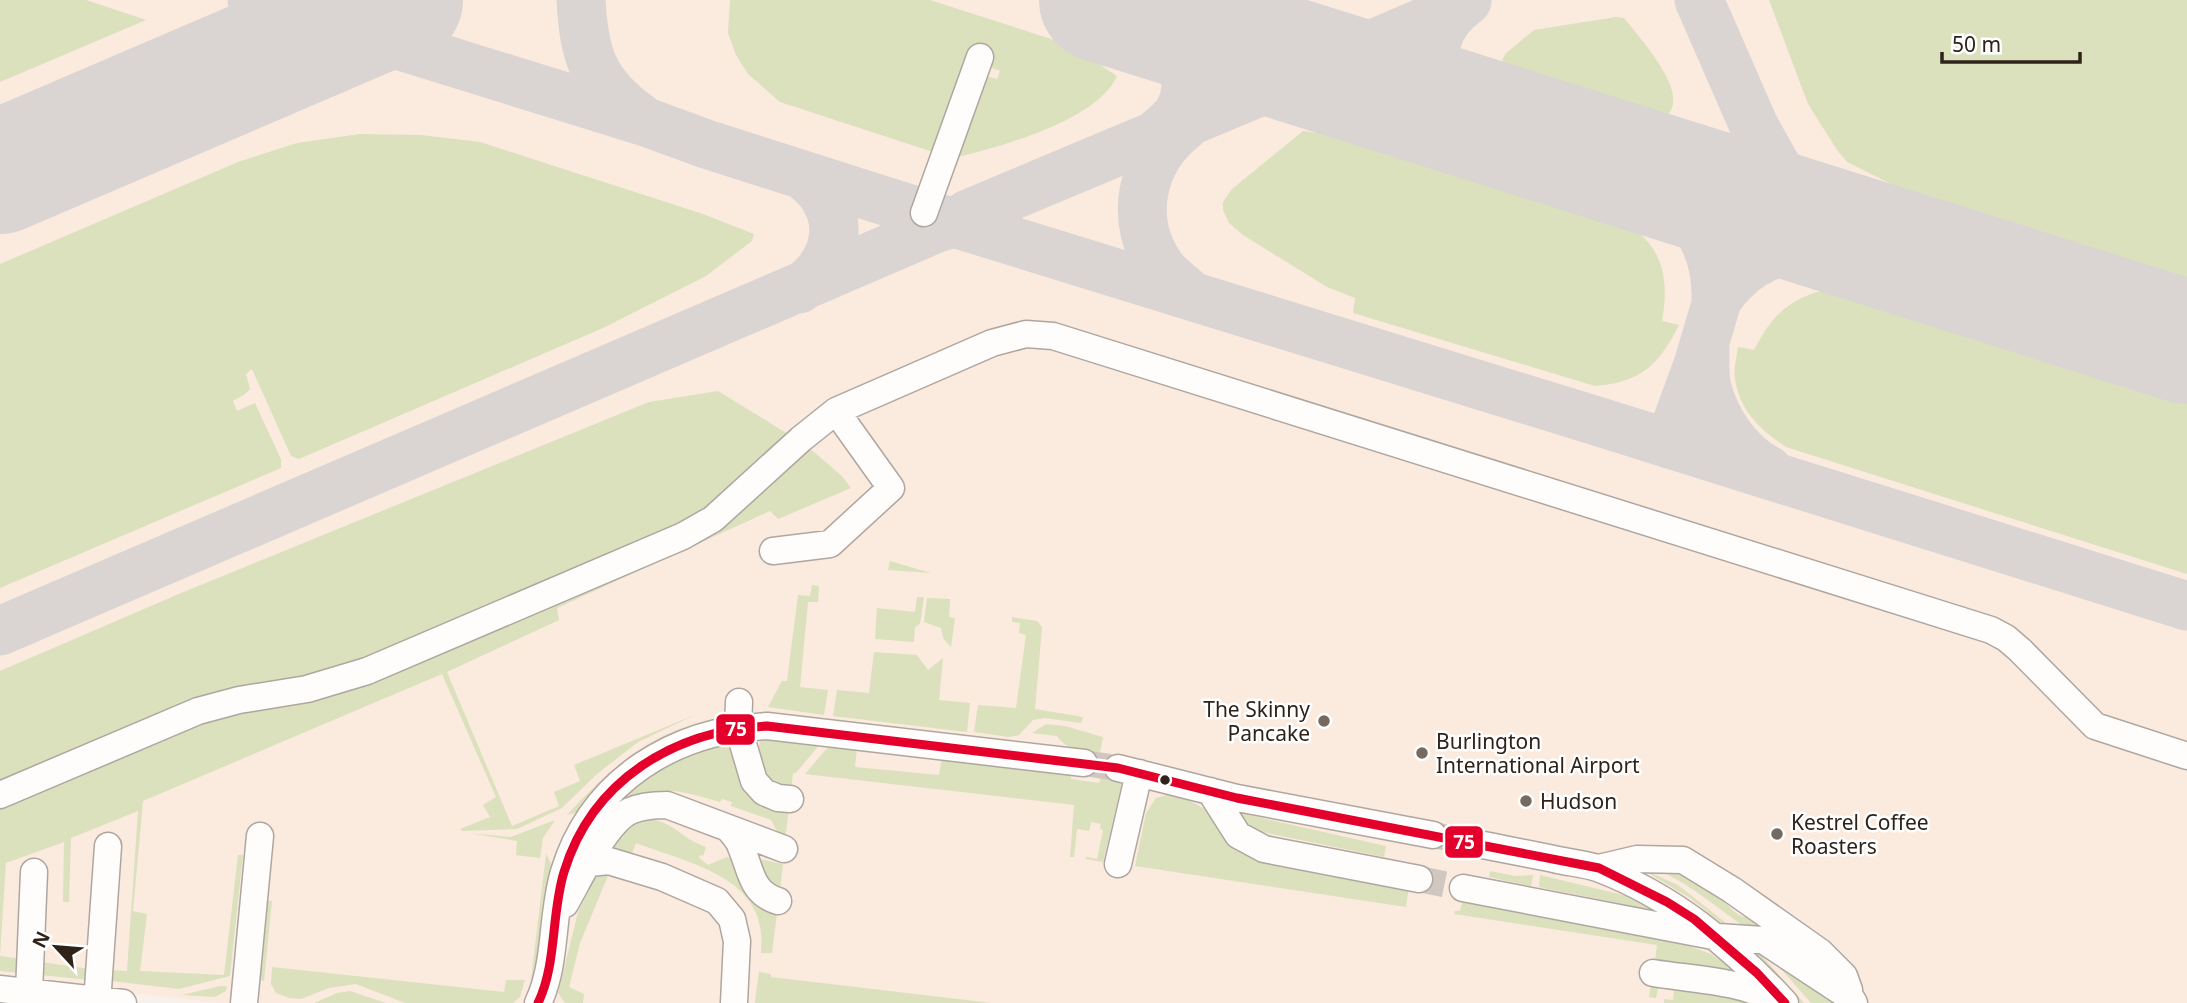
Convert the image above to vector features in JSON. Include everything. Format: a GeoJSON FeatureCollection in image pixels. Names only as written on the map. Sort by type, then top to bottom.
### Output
{"type":"FeatureCollection","features":[{"type":"Feature","properties":{"kind":"street"},"geometry":{"type":"LineString","coordinates":[[924,213],[984,67]]}},
{"type":"Feature","properties":{"kind":"street"},"geometry":{"type":"LineString","coordinates":[[0,795],[198,712],[239,700],[307,689],[367,671],[683,536],[713,519],[809,431],[836,411],[992,344],[1026,334],[1053,336],[1991,630],[2020,650],[2095,726],[2187,756]]}},
{"type":"Feature","properties":{"kind":"street"},"geometry":{"type":"LineString","coordinates":[[773,551],[830,544],[891,488],[836,411]]}},
{"type":"Feature","properties":{"kind":"street"},"geometry":{"type":"LineString","coordinates":[[538,1003],[558,933],[564,872],[575,844],[596,808],[623,777],[682,743],[739,715],[767,726],[1084,764]]}},
{"type":"Feature","properties":{"kind":"street"},"geometry":{"type":"LineString","coordinates":[[739,715],[754,781],[764,792],[778,798],[790,799]]}},
{"type":"Feature","properties":{"kind":"street"},"geometry":{"type":"LineString","coordinates":[[1118,864],[1129,770],[1210,791],[1433,835]]}},
{"type":"Feature","properties":{"kind":"street"},"geometry":{"type":"LineString","coordinates":[[1210,791],[1238,835],[1264,849],[1419,879]]}},
{"type":"Feature","properties":{"kind":"street"},"geometry":{"type":"LineString","coordinates":[[558,933],[589,863],[616,821],[630,811],[650,805],[667,805],[784,849]]}},
{"type":"Feature","properties":{"kind":"street"},"geometry":{"type":"LineString","coordinates":[[728,828],[741,845],[752,881],[761,893],[778,901]]}},
{"type":"Feature","properties":{"kind":"street"},"geometry":{"type":"LineString","coordinates":[[244,1003],[260,836]]}},
{"type":"Feature","properties":{"kind":"street"},"geometry":{"type":"LineString","coordinates":[[1474,844],[1599,868],[1667,902],[1718,937],[1757,973],[1783,1003]]}},
{"type":"Feature","properties":{"kind":"street"},"geometry":{"type":"LineString","coordinates":[[0,989],[33,996],[106,1002],[108,846]]}},
{"type":"Feature","properties":{"kind":"street"},"geometry":{"type":"LineString","coordinates":[[1599,868],[1637,859],[1682,860],[1732,890],[1820,952],[1844,976],[1853,1000]]}},
{"type":"Feature","properties":{"kind":"street"},"geometry":{"type":"LineString","coordinates":[[589,863],[609,861],[662,877],[717,901],[732,919],[737,941],[734,1001]]}},
{"type":"Feature","properties":{"kind":"street"},"geometry":{"type":"LineString","coordinates":[[33,996],[34,872]]}},
{"type":"Feature","properties":{"kind":"street"},"geometry":{"type":"LineString","coordinates":[[1463,888],[1718,937],[1763,940],[1853,1000]]}},
{"type":"Feature","properties":{"kind":"street"},"geometry":{"type":"LineString","coordinates":[[548,971],[550,1003]]}},
{"type":"Feature","properties":{"kind":"street"},"geometry":{"type":"LineString","coordinates":[[1653,973],[1727,983],[1761,992],[1783,1003]]}},
{"type":"Feature","properties":{"kind":"shaded area"},"geometry":{"type":"Polygon","coordinates":[[[0,0],[2187,0],[2187,1003],[219,1003],[0,978],[0,0]]]}},
{"type":"Feature","properties":{"kind":"green space"},"geometry":{"type":"Polygon","coordinates":[[[0,0],[86,0],[146,20],[0,82],[0,0]]]}},
{"type":"Feature","properties":{"kind":"green space"},"geometry":{"type":"Polygon","coordinates":[[[730,0],[930,0],[1070,45],[1117,76],[1106,92],[1069,119],[1020,139],[954,158],[980,74],[997,79],[1000,71],[985,65],[985,51],[977,48],[941,149],[933,152],[780,102],[748,74],[736,55],[728,33],[730,0]]]}},
{"type":"Feature","properties":{"kind":"green space"},"geometry":{"type":"Polygon","coordinates":[[[1769,0],[2187,0],[2187,287],[1985,221],[1899,188],[1847,162],[1808,104],[1769,0]]]}},
{"type":"Feature","properties":{"kind":"green space"},"geometry":{"type":"Polygon","coordinates":[[[1624,18],[1666,75],[1673,100],[1671,110],[1658,122],[1597,109],[1554,94],[1517,73],[1502,60],[1505,54],[1534,30],[1624,18]]]}},
{"type":"Feature","properties":{"kind":"green space"},"geometry":{"type":"Polygon","coordinates":[[[1303,131],[1371,140],[1604,210],[1636,230],[1656,253],[1664,283],[1662,321],[1679,325],[1663,351],[1646,369],[1625,381],[1595,386],[1353,313],[1355,298],[1327,287],[1243,235],[1229,223],[1223,210],[1223,202],[1232,189],[1303,131]]]}},
{"type":"Feature","properties":{"kind":"green space"},"geometry":{"type":"Polygon","coordinates":[[[360,134],[421,135],[480,142],[703,214],[754,234],[752,241],[706,276],[603,328],[299,459],[291,456],[252,369],[246,374],[250,389],[233,401],[237,411],[255,403],[281,459],[281,468],[0,588],[0,264],[238,162],[297,143],[360,134]]]}},
{"type":"Feature","properties":{"kind":"green space"},"geometry":{"type":"Polygon","coordinates":[[[1833,288],[1852,289],[2187,393],[2187,574],[1786,447],[1768,434],[1747,411],[1738,391],[1734,371],[1738,347],[1754,350],[1776,316],[1806,296],[1833,288]]]}},
{"type":"Feature","properties":{"kind":"green space"},"geometry":{"type":"Polygon","coordinates":[[[718,391],[791,436],[703,516],[425,640],[0,787],[0,671],[181,593],[649,402],[718,391]]]}},
{"type":"Feature","properties":{"kind":"green space"},"geometry":{"type":"Polygon","coordinates":[[[808,447],[842,476],[851,488],[778,519],[770,511],[557,608],[559,620],[447,672],[512,826],[559,806],[554,792],[580,781],[574,765],[697,714],[638,742],[597,774],[562,808],[517,829],[460,829],[490,817],[483,805],[496,797],[442,674],[143,801],[133,911],[147,914],[140,971],[224,975],[238,855],[243,855],[230,976],[179,989],[111,981],[111,970],[127,971],[138,811],[71,838],[69,902],[63,902],[64,842],[6,863],[0,955],[0,802],[146,738],[660,554],[808,447]]]}},
{"type":"Feature","properties":{"kind":"green space"},"geometry":{"type":"Polygon","coordinates":[[[890,561],[931,573],[888,570],[890,561]]]}},
{"type":"Feature","properties":{"kind":"green space"},"geometry":{"type":"Polygon","coordinates":[[[812,585],[819,586],[818,602],[808,602],[800,687],[828,690],[824,715],[768,707],[782,681],[787,681],[798,595],[810,596],[812,585]]]}},
{"type":"Feature","properties":{"kind":"green space"},"geometry":{"type":"Polygon","coordinates":[[[917,597],[924,597],[920,624],[915,627],[914,642],[875,639],[877,608],[915,612],[917,597]]]}},
{"type":"Feature","properties":{"kind":"green space"},"geometry":{"type":"Polygon","coordinates":[[[927,598],[950,599],[949,617],[955,618],[951,647],[943,638],[941,628],[924,622],[927,598]]]}},
{"type":"Feature","properties":{"kind":"green space"},"geometry":{"type":"Polygon","coordinates":[[[1012,617],[1037,621],[1042,627],[1035,709],[1083,717],[1081,723],[1045,718],[1033,720],[1019,735],[1009,737],[974,732],[978,705],[1016,708],[1026,635],[1019,633],[1020,623],[1012,622],[1012,617]]]}},
{"type":"Feature","properties":{"kind":"green space"},"geometry":{"type":"Polygon","coordinates":[[[874,652],[917,655],[928,670],[943,658],[939,700],[970,703],[967,732],[833,716],[837,690],[869,693],[874,652]]]}},
{"type":"Feature","properties":{"kind":"green space"},"geometry":{"type":"Polygon","coordinates":[[[725,716],[681,731],[642,750],[608,777],[578,812],[567,815],[603,779],[637,751],[677,730],[725,716]]]}},
{"type":"Feature","properties":{"kind":"green space"},"geometry":{"type":"Polygon","coordinates":[[[1046,724],[1065,726],[1103,737],[1100,752],[1071,747],[1057,736],[1032,733],[1046,724]]]}},
{"type":"Feature","properties":{"kind":"green space"},"geometry":{"type":"Polygon","coordinates":[[[765,739],[820,744],[796,773],[793,773],[791,790],[765,780],[758,751],[760,741],[765,739]]]}},
{"type":"Feature","properties":{"kind":"green space"},"geometry":{"type":"Polygon","coordinates":[[[727,743],[736,752],[748,786],[760,804],[789,809],[785,840],[780,837],[771,820],[731,806],[732,802],[722,799],[720,802],[688,793],[664,791],[641,795],[610,808],[635,785],[684,754],[727,743]]]}},
{"type":"Feature","properties":{"kind":"green space"},"geometry":{"type":"Polygon","coordinates":[[[829,746],[857,748],[855,767],[939,775],[942,759],[1071,774],[1071,779],[1099,783],[1101,777],[1120,780],[1121,787],[1103,862],[1086,859],[1097,859],[1103,830],[1100,829],[1101,824],[1091,822],[1089,831],[1077,829],[1074,857],[1070,857],[1074,805],[805,774],[829,746]]]}},
{"type":"Feature","properties":{"kind":"green space"},"geometry":{"type":"Polygon","coordinates":[[[1167,795],[1186,800],[1205,810],[1241,853],[1247,856],[1409,886],[1406,907],[1135,866],[1146,813],[1156,798],[1167,795]]]}},
{"type":"Feature","properties":{"kind":"green space"},"geometry":{"type":"Polygon","coordinates":[[[1235,812],[1386,846],[1384,857],[1247,829],[1235,812]]]}},
{"type":"Feature","properties":{"kind":"green space"},"geometry":{"type":"Polygon","coordinates":[[[641,819],[661,822],[706,847],[703,856],[700,855],[699,858],[708,865],[730,858],[738,874],[777,913],[772,953],[761,953],[761,932],[756,912],[745,896],[731,883],[714,872],[636,843],[629,862],[608,849],[622,830],[641,819]]]}},
{"type":"Feature","properties":{"kind":"green space"},"geometry":{"type":"Polygon","coordinates":[[[555,820],[543,838],[540,858],[516,855],[517,841],[468,833],[511,837],[555,820]]]}},
{"type":"Feature","properties":{"kind":"green space"},"geometry":{"type":"Polygon","coordinates":[[[546,854],[552,865],[543,901],[532,1002],[529,996],[546,854]]]}},
{"type":"Feature","properties":{"kind":"green space"},"geometry":{"type":"Polygon","coordinates":[[[758,859],[783,864],[780,891],[772,890],[758,859]]]}},
{"type":"Feature","properties":{"kind":"green space"},"geometry":{"type":"Polygon","coordinates":[[[1638,867],[1678,885],[1736,931],[1690,898],[1638,867]]]}},
{"type":"Feature","properties":{"kind":"green space"},"geometry":{"type":"Polygon","coordinates":[[[600,869],[610,871],[580,943],[569,987],[584,994],[583,1003],[565,1003],[558,993],[578,912],[600,869]]]}},
{"type":"Feature","properties":{"kind":"green space"},"geometry":{"type":"Polygon","coordinates":[[[1656,869],[1674,871],[1699,882],[1738,914],[1752,917],[1773,933],[1748,933],[1742,925],[1702,896],[1656,869]]]}},
{"type":"Feature","properties":{"kind":"green space"},"geometry":{"type":"Polygon","coordinates":[[[1490,871],[1515,876],[1533,875],[1531,886],[1489,877],[1490,871]]]}},
{"type":"Feature","properties":{"kind":"green space"},"geometry":{"type":"Polygon","coordinates":[[[1540,875],[1627,896],[1655,909],[1653,914],[1623,907],[1623,904],[1539,887],[1540,875]]]}},
{"type":"Feature","properties":{"kind":"green space"},"geometry":{"type":"Polygon","coordinates":[[[1452,899],[1670,939],[1711,954],[1736,971],[1733,978],[1654,968],[1657,945],[1454,914],[1455,911],[1460,911],[1462,903],[1452,899]]]}},
{"type":"Feature","properties":{"kind":"green space"},"geometry":{"type":"Polygon","coordinates":[[[267,901],[272,901],[264,981],[259,980],[267,901]]]}},
{"type":"Feature","properties":{"kind":"green space"},"geometry":{"type":"Polygon","coordinates":[[[1752,945],[1804,1003],[1800,1003],[1748,946],[1752,945]]]}},
{"type":"Feature","properties":{"kind":"green space"},"geometry":{"type":"Polygon","coordinates":[[[1768,954],[1839,1003],[1811,1003],[1768,954]]]}},
{"type":"Feature","properties":{"kind":"green space"},"geometry":{"type":"Polygon","coordinates":[[[0,956],[90,969],[90,980],[0,971],[0,956]]]}},
{"type":"Feature","properties":{"kind":"green space"},"geometry":{"type":"Polygon","coordinates":[[[272,967],[504,992],[506,980],[525,980],[520,997],[513,1003],[405,1003],[356,984],[329,988],[301,999],[276,993],[271,984],[272,967]]]}},
{"type":"Feature","properties":{"kind":"green space"},"geometry":{"type":"Polygon","coordinates":[[[759,970],[771,974],[771,977],[992,1003],[755,1003],[759,970]]]}},
{"type":"Feature","properties":{"kind":"green space"},"geometry":{"type":"Polygon","coordinates":[[[1652,978],[1757,1003],[1664,1003],[1664,999],[1673,1000],[1674,991],[1658,988],[1656,998],[1649,997],[1652,978]]]}},
{"type":"Feature","properties":{"kind":"green space"},"geometry":{"type":"Polygon","coordinates":[[[227,986],[226,991],[215,997],[182,995],[227,986]]]}},
{"type":"Feature","properties":{"kind":"green space"},"geometry":{"type":"Polygon","coordinates":[[[350,991],[386,1003],[314,1003],[337,993],[350,991]]]}},
{"type":"Feature","properties":{"kind":"taxiway"},"geometry":{"type":"LineString","coordinates":[[252,0],[646,122],[706,144],[954,223],[2187,606]]}},
{"type":"Feature","properties":{"kind":"taxiway"},"geometry":{"type":"LineString","coordinates":[[581,0],[585,37],[594,67],[611,93],[639,117]]}},
{"type":"Feature","properties":{"kind":"taxiway"},"geometry":{"type":"LineString","coordinates":[[1669,444],[1698,365],[1756,169],[1757,138],[1754,126],[1699,0]]}},
{"type":"Feature","properties":{"kind":"taxiway"},"geometry":{"type":"LineString","coordinates":[[1466,114],[1446,94],[1439,81],[1435,56],[1440,31],[1447,20],[1467,1]]}},
{"type":"Feature","properties":{"kind":"taxiway"},"geometry":{"type":"LineString","coordinates":[[1124,7],[1166,33],[1178,50],[1185,72],[1182,105],[1172,120],[1154,136]]}},
{"type":"Feature","properties":{"kind":"taxiway"},"geometry":{"type":"LineString","coordinates":[[1301,63],[1333,61],[1457,8]]}},
{"type":"Feature","properties":{"kind":"taxiway"},"geometry":{"type":"LineString","coordinates":[[0,631],[954,223],[968,214],[1333,61]]}},
{"type":"Feature","properties":{"kind":"taxiway"},"geometry":{"type":"LineString","coordinates":[[1186,125],[1170,139],[1158,156],[1149,174],[1142,212],[1145,232],[1163,270],[1192,296]]}},
{"type":"Feature","properties":{"kind":"taxiway"},"geometry":{"type":"LineString","coordinates":[[1754,126],[1779,171],[1806,197],[1885,244]]}},
{"type":"Feature","properties":{"kind":"taxiway"},"geometry":{"type":"LineString","coordinates":[[1620,169],[1622,164],[1659,191],[1689,218],[1701,234],[1714,273],[1716,298]]}},
{"type":"Feature","properties":{"kind":"taxiway"},"geometry":{"type":"LineString","coordinates":[[799,289],[810,281],[826,260],[831,249],[834,224],[825,199],[803,175]]}},
{"type":"Feature","properties":{"kind":"taxiway"},"geometry":{"type":"LineString","coordinates":[[1717,300],[1734,279],[1753,264],[1774,254],[1819,246],[1893,249]]}},
{"type":"Feature","properties":{"kind":"taxiway"},"geometry":{"type":"LineString","coordinates":[[1705,349],[1706,383],[1722,424],[1738,446],[1768,470]]}},
{"type":"Feature","properties":{"kind":"runway"},"geometry":{"type":"LineString","coordinates":[[0,172],[401,0]]}},
{"type":"Feature","properties":{"kind":"runway"},"geometry":{"type":"LineString","coordinates":[[1101,0],[2187,342]]}},
{"type":"Feature","properties":{"kind":"tunnel"},"geometry":{"type":"LineString","coordinates":[[1084,763],[1118,768]]}},
{"type":"Feature","properties":{"kind":"tunnel"},"geometry":{"type":"LineString","coordinates":[[1433,835],[1474,843]]}},
{"type":"Feature","properties":{"kind":"tunnel"},"geometry":{"type":"LineString","coordinates":[[1419,879],[1463,888]]}},
{"type":"Feature","properties":{"kind":"transit line","name":"75"},"geometry":{"type":"LineString","coordinates":[[538,1003],[548,972],[564,872],[577,839],[595,811],[616,786],[642,766],[670,750],[700,738],[767,726],[1118,768],[1237,798],[1599,868],[1667,902],[1694,919],[1757,973],[1785,1003]]}},
{"type":"Feature","properties":{"kind":"place","name":"The Skinny Pancake"},"geometry":{"type":"Point","coordinates":[1324,721]}},
{"type":"Feature","properties":{"kind":"place","name":"Burlington International Airport"},"geometry":{"type":"Point","coordinates":[1422,753]}},
{"type":"Feature","properties":{"kind":"place","name":"Hudson"},"geometry":{"type":"Point","coordinates":[1526,801]}},
{"type":"Feature","properties":{"kind":"place","name":"Kestrel Coffee Roasters"},"geometry":{"type":"Point","coordinates":[1777,834]}}]}
